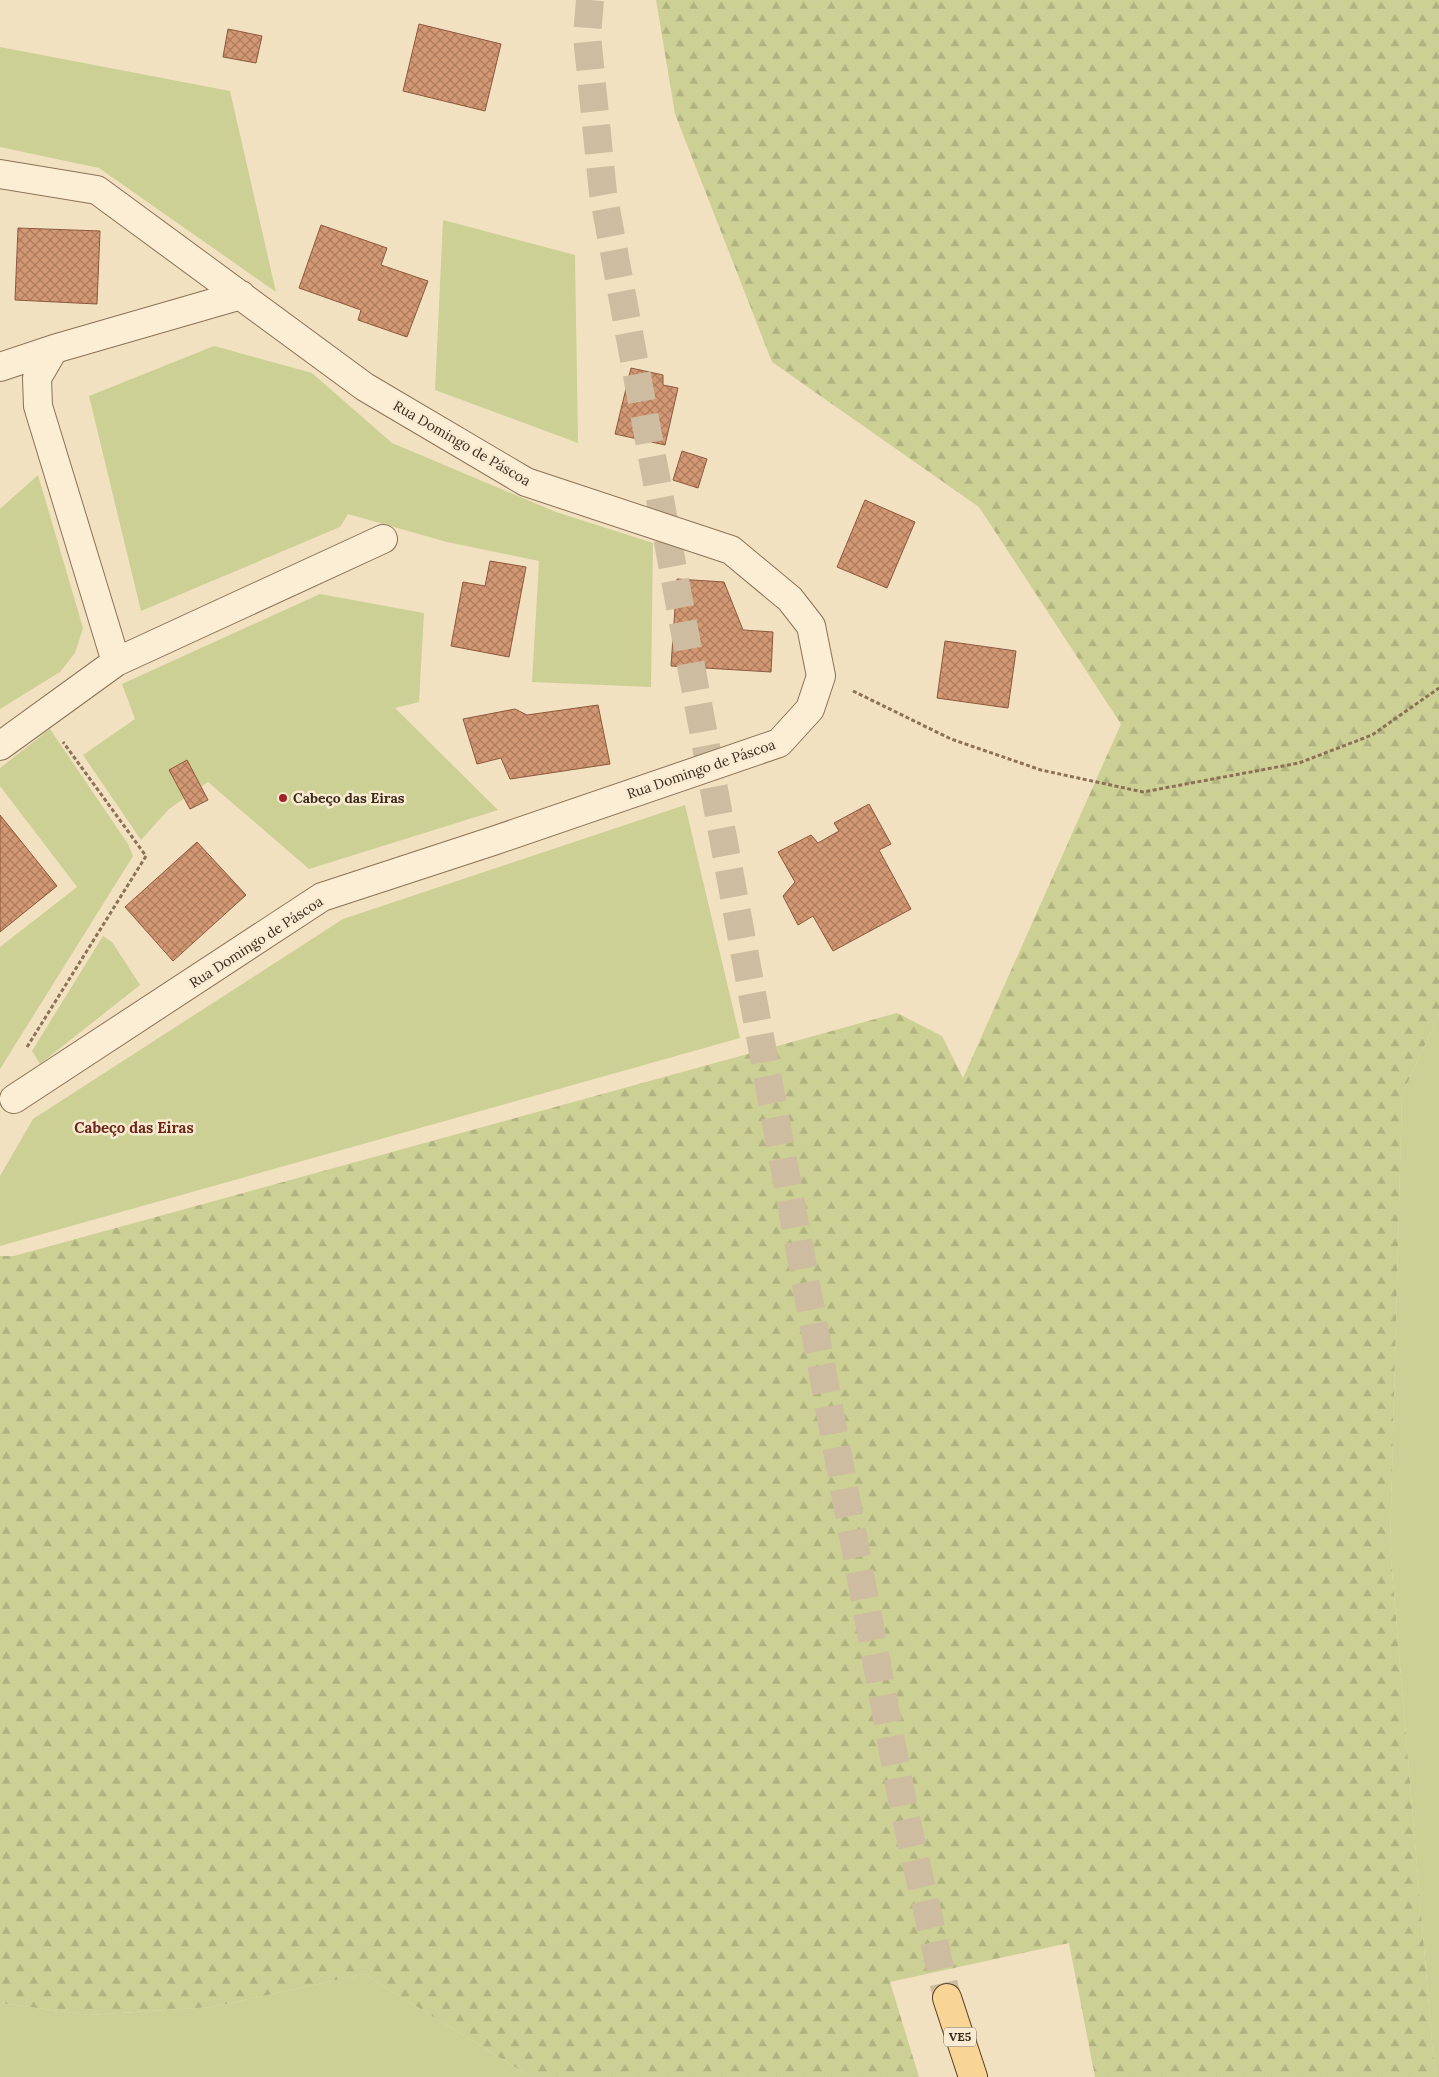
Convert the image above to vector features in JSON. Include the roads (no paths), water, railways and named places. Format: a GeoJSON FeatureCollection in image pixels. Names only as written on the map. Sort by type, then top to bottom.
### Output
{"type":"FeatureCollection","features":[{"type":"Feature","properties":{"kind":"main road","name":"VE5"},"geometry":{"type":"LineString","coordinates":[[947,1998],[973,2077]]}},
{"type":"Feature","properties":{"kind":"street","name":"Rua Domingo de Páscoa"},"geometry":{"type":"LineString","coordinates":[[0,174],[97,190],[365,387],[526,482],[731,550],[790,599],[811,626],[821,676],[810,709],[779,743],[322,898],[14,1099]]}},
{"type":"Feature","properties":{"kind":"street"},"geometry":{"type":"LineString","coordinates":[[0,367],[54,349],[241,295]]}},
{"type":"Feature","properties":{"kind":"street"},"geometry":{"type":"LineString","coordinates":[[54,349],[37,378],[38,406],[116,662]]}},
{"type":"Feature","properties":{"kind":"street"},"geometry":{"type":"LineString","coordinates":[[0,746],[116,662],[383,539]]}},
{"type":"Feature","properties":{"kind":"tunnel"},"geometry":{"type":"LineString","coordinates":[[590,0],[587,36],[603,193],[904,1810],[947,1998]]}},
{"type":"Feature","properties":{"kind":"place","name":"Cabeço das Eiras"},"geometry":{"type":"Point","coordinates":[283,798]}},
{"type":"Feature","properties":{"kind":"district","name":"Cabeço das Eiras"},"geometry":{"type":"Point","coordinates":[134,1128]}}]}
